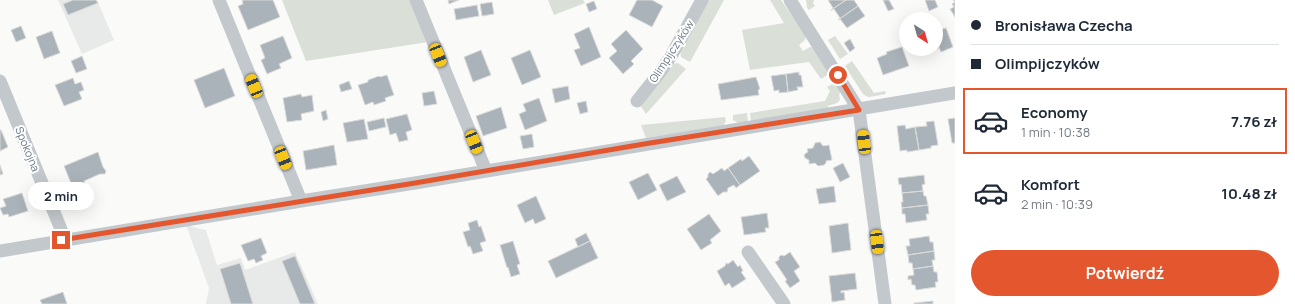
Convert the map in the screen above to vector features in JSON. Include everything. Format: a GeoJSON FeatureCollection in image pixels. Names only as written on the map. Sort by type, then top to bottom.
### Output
{"type":"FeatureCollection","features":[{"type":"Feature","properties":{"kind":"street"},"geometry":{"type":"LineString","coordinates":[[219,0],[301,201]]}},
{"type":"Feature","properties":{"kind":"street"},"geometry":{"type":"LineString","coordinates":[[416,0],[486,171]]}},
{"type":"Feature","properties":{"kind":"street","name":"Olimpijczyków"},"geometry":{"type":"LineString","coordinates":[[637,101],[664,66],[702,0]]}},
{"type":"Feature","properties":{"kind":"street"},"geometry":{"type":"LineString","coordinates":[[790,0],[859,110],[885,304]]}},
{"type":"Feature","properties":{"kind":"street","name":"Spokojna"},"geometry":{"type":"LineString","coordinates":[[0,81],[65,239]]}},
{"type":"Feature","properties":{"kind":"street"},"geometry":{"type":"LineString","coordinates":[[0,251],[65,239],[859,110],[955,93]]}},
{"type":"Feature","properties":{"kind":"street"},"geometry":{"type":"LineString","coordinates":[[748,252],[784,304]]}},
{"type":"Feature","properties":{"kind":"shaded area"},"geometry":{"type":"Polygon","coordinates":[[[58,0],[97,0],[114,40],[82,54],[58,0]]]}},
{"type":"Feature","properties":{"kind":"shaded area"},"geometry":{"type":"Polygon","coordinates":[[[282,0],[410,0],[428,42],[306,61],[282,0]]]}},
{"type":"Feature","properties":{"kind":"shaded area"},"geometry":{"type":"Polygon","coordinates":[[[548,0],[583,0],[585,3],[554,15],[548,0]]]}},
{"type":"Feature","properties":{"kind":"shaded area"},"geometry":{"type":"Polygon","coordinates":[[[708,0],[724,0],[690,62],[681,57],[680,51],[708,0]]]}},
{"type":"Feature","properties":{"kind":"shaded area"},"geometry":{"type":"Polygon","coordinates":[[[770,0],[781,0],[806,35],[805,40],[799,45],[803,51],[810,47],[815,48],[829,74],[821,79],[809,62],[750,70],[742,30],[784,23],[770,0]]]}},
{"type":"Feature","properties":{"kind":"shaded area"},"geometry":{"type":"Polygon","coordinates":[[[806,0],[814,0],[813,3],[815,6],[809,10],[807,8],[806,0]]]}},
{"type":"Feature","properties":{"kind":"shaded area"},"geometry":{"type":"Polygon","coordinates":[[[835,36],[848,54],[840,59],[828,40],[835,36]]]}},
{"type":"Feature","properties":{"kind":"shaded area"},"geometry":{"type":"Polygon","coordinates":[[[852,61],[874,93],[885,91],[886,94],[869,97],[863,94],[845,66],[852,61]]]}},
{"type":"Feature","properties":{"kind":"shaded area"},"geometry":{"type":"Polygon","coordinates":[[[678,63],[686,69],[646,114],[640,105],[672,64],[678,63]]]}},
{"type":"Feature","properties":{"kind":"shaded area"},"geometry":{"type":"Polygon","coordinates":[[[834,83],[838,84],[843,91],[839,94],[840,100],[837,103],[828,106],[828,109],[751,121],[750,113],[825,101],[830,91],[827,87],[834,83]]]}},
{"type":"Feature","properties":{"kind":"shaded area"},"geometry":{"type":"Polygon","coordinates":[[[747,113],[748,122],[738,123],[733,120],[733,115],[747,113]]]}},
{"type":"Feature","properties":{"kind":"shaded area"},"geometry":{"type":"Polygon","coordinates":[[[725,117],[726,121],[723,126],[646,138],[641,125],[725,117]]]}},
{"type":"Feature","properties":{"kind":"shaded area"},"geometry":{"type":"Polygon","coordinates":[[[186,225],[206,230],[217,265],[241,258],[245,270],[295,252],[318,304],[206,304],[209,288],[186,225]]]}},
{"type":"Feature","properties":{"kind":"building"},"geometry":{"type":"Polygon","coordinates":[[[73,0],[96,0],[98,3],[68,15],[63,4],[73,0]]]}},
{"type":"Feature","properties":{"kind":"building"},"geometry":{"type":"Polygon","coordinates":[[[242,0],[273,0],[280,17],[248,30],[238,6],[243,4],[242,0]]]}},
{"type":"Feature","properties":{"kind":"building"},"geometry":{"type":"Polygon","coordinates":[[[448,0],[459,0],[449,4],[448,0]]]}},
{"type":"Feature","properties":{"kind":"building"},"geometry":{"type":"Polygon","coordinates":[[[637,0],[652,0],[663,6],[652,27],[629,15],[637,0]]]}},
{"type":"Feature","properties":{"kind":"building"},"geometry":{"type":"Polygon","coordinates":[[[828,0],[846,0],[831,10],[833,8],[828,0]]]}},
{"type":"Feature","properties":{"kind":"building"},"geometry":{"type":"Polygon","coordinates":[[[846,0],[854,0],[858,6],[838,20],[840,18],[834,9],[831,10],[846,0]]]}},
{"type":"Feature","properties":{"kind":"building"},"geometry":{"type":"Polygon","coordinates":[[[883,0],[889,0],[894,9],[888,11],[883,0]]]}},
{"type":"Feature","properties":{"kind":"building"},"geometry":{"type":"Polygon","coordinates":[[[925,0],[935,0],[938,7],[929,11],[925,0]]]}},
{"type":"Feature","properties":{"kind":"building"},"geometry":{"type":"Polygon","coordinates":[[[594,1],[597,9],[589,12],[586,4],[594,1]]]}},
{"type":"Feature","properties":{"kind":"building"},"geometry":{"type":"Polygon","coordinates":[[[492,2],[494,14],[482,16],[480,4],[492,2]]]}},
{"type":"Feature","properties":{"kind":"building"},"geometry":{"type":"Polygon","coordinates":[[[955,2],[955,17],[950,9],[954,7],[952,4],[955,2]]]}},
{"type":"Feature","properties":{"kind":"building"},"geometry":{"type":"Polygon","coordinates":[[[477,5],[479,16],[456,20],[454,9],[477,5]]]}},
{"type":"Feature","properties":{"kind":"building"},"geometry":{"type":"Polygon","coordinates":[[[858,6],[865,16],[847,28],[840,19],[838,20],[858,6]]]}},
{"type":"Feature","properties":{"kind":"building"},"geometry":{"type":"Polygon","coordinates":[[[21,26],[26,38],[16,42],[11,30],[21,26]]]}},
{"type":"Feature","properties":{"kind":"building"},"geometry":{"type":"Polygon","coordinates":[[[589,27],[601,57],[581,66],[574,50],[580,48],[574,34],[589,27]]]}},
{"type":"Feature","properties":{"kind":"building"},"geometry":{"type":"Polygon","coordinates":[[[946,28],[953,47],[943,51],[943,29],[946,28]]]}},
{"type":"Feature","properties":{"kind":"building"},"geometry":{"type":"Polygon","coordinates":[[[626,30],[643,49],[631,61],[634,64],[623,74],[609,58],[617,51],[611,44],[626,30]]]}},
{"type":"Feature","properties":{"kind":"building"},"geometry":{"type":"Polygon","coordinates":[[[52,31],[60,53],[44,59],[36,37],[52,31]]]}},
{"type":"Feature","properties":{"kind":"building"},"geometry":{"type":"Polygon","coordinates":[[[283,36],[292,58],[279,64],[281,68],[267,74],[261,60],[265,58],[260,45],[283,36]]]}},
{"type":"Feature","properties":{"kind":"building"},"geometry":{"type":"Polygon","coordinates":[[[850,39],[855,48],[850,52],[844,43],[850,39]]]}},
{"type":"Feature","properties":{"kind":"building"},"geometry":{"type":"Polygon","coordinates":[[[899,48],[899,56],[905,56],[909,66],[883,75],[877,58],[887,54],[886,52],[899,48]]]}},
{"type":"Feature","properties":{"kind":"building"},"geometry":{"type":"Polygon","coordinates":[[[481,50],[491,75],[473,82],[464,57],[481,50]]]}},
{"type":"Feature","properties":{"kind":"building"},"geometry":{"type":"Polygon","coordinates":[[[530,50],[541,77],[522,85],[511,58],[530,50]]]}},
{"type":"Feature","properties":{"kind":"building"},"geometry":{"type":"Polygon","coordinates":[[[82,56],[87,69],[76,73],[71,61],[82,56]]]}},
{"type":"Feature","properties":{"kind":"building"},"geometry":{"type":"Polygon","coordinates":[[[224,68],[235,96],[205,108],[194,80],[224,68]]]}},
{"type":"Feature","properties":{"kind":"building"},"geometry":{"type":"Polygon","coordinates":[[[799,72],[803,87],[797,87],[798,90],[788,92],[786,74],[799,72]]]}},
{"type":"Feature","properties":{"kind":"building"},"geometry":{"type":"Polygon","coordinates":[[[786,74],[788,92],[779,93],[779,90],[774,91],[771,76],[786,74]]]}},
{"type":"Feature","properties":{"kind":"building"},"geometry":{"type":"Polygon","coordinates":[[[387,75],[394,95],[385,98],[386,101],[374,105],[373,102],[365,105],[358,85],[379,76],[387,75]]]}},
{"type":"Feature","properties":{"kind":"building"},"geometry":{"type":"Polygon","coordinates":[[[756,77],[760,89],[758,90],[759,95],[721,100],[718,84],[756,77]]]}},
{"type":"Feature","properties":{"kind":"building"},"geometry":{"type":"Polygon","coordinates":[[[73,78],[75,84],[81,82],[84,90],[79,92],[82,99],[64,106],[55,85],[73,78]]]}},
{"type":"Feature","properties":{"kind":"building"},"geometry":{"type":"Polygon","coordinates":[[[349,81],[352,89],[341,92],[339,85],[349,81]]]}},
{"type":"Feature","properties":{"kind":"building"},"geometry":{"type":"Polygon","coordinates":[[[568,86],[570,99],[555,103],[552,89],[568,86]]]}},
{"type":"Feature","properties":{"kind":"building"},"geometry":{"type":"Polygon","coordinates":[[[434,91],[437,104],[424,106],[422,93],[434,91]]]}},
{"type":"Feature","properties":{"kind":"building"},"geometry":{"type":"Polygon","coordinates":[[[301,94],[302,97],[312,95],[314,111],[301,114],[302,120],[287,122],[283,98],[301,94]]]}},
{"type":"Feature","properties":{"kind":"building"},"geometry":{"type":"Polygon","coordinates":[[[539,98],[547,121],[525,130],[519,114],[526,111],[523,104],[539,98]]]}},
{"type":"Feature","properties":{"kind":"building"},"geometry":{"type":"Polygon","coordinates":[[[586,101],[588,112],[580,114],[577,103],[586,101]]]}},
{"type":"Feature","properties":{"kind":"building"},"geometry":{"type":"Polygon","coordinates":[[[501,107],[507,128],[483,136],[476,116],[501,107]]]}},
{"type":"Feature","properties":{"kind":"building"},"geometry":{"type":"Polygon","coordinates":[[[326,110],[328,119],[323,121],[321,112],[326,110]]]}},
{"type":"Feature","properties":{"kind":"building"},"geometry":{"type":"Polygon","coordinates":[[[407,114],[412,130],[406,132],[408,140],[399,142],[396,133],[390,135],[386,119],[407,114]]]}},
{"type":"Feature","properties":{"kind":"building"},"geometry":{"type":"Polygon","coordinates":[[[384,118],[386,127],[369,131],[367,122],[384,118]]]}},
{"type":"Feature","properties":{"kind":"building"},"geometry":{"type":"Polygon","coordinates":[[[955,118],[955,143],[952,143],[948,119],[955,118]]]}},
{"type":"Feature","properties":{"kind":"building"},"geometry":{"type":"Polygon","coordinates":[[[364,119],[368,139],[347,142],[343,123],[364,119]]]}},
{"type":"Feature","properties":{"kind":"building"},"geometry":{"type":"Polygon","coordinates":[[[934,121],[938,145],[919,150],[915,127],[927,126],[926,122],[934,121]]]}},
{"type":"Feature","properties":{"kind":"building"},"geometry":{"type":"Polygon","coordinates":[[[905,125],[906,129],[915,127],[919,150],[907,152],[907,150],[900,151],[897,126],[905,125]]]}},
{"type":"Feature","properties":{"kind":"building"},"geometry":{"type":"Polygon","coordinates":[[[0,130],[8,147],[0,151],[0,130]]]}},
{"type":"Feature","properties":{"kind":"building"},"geometry":{"type":"Polygon","coordinates":[[[532,134],[534,147],[523,149],[520,136],[532,134]]]}},
{"type":"Feature","properties":{"kind":"building"},"geometry":{"type":"Polygon","coordinates":[[[820,142],[823,146],[829,145],[832,160],[826,161],[824,165],[818,166],[815,163],[809,164],[809,160],[805,158],[804,155],[808,152],[807,149],[813,148],[815,143],[820,142]]]}},
{"type":"Feature","properties":{"kind":"building"},"geometry":{"type":"Polygon","coordinates":[[[334,145],[337,165],[306,170],[303,151],[334,145]]]}},
{"type":"Feature","properties":{"kind":"building"},"geometry":{"type":"Polygon","coordinates":[[[98,152],[103,167],[106,171],[105,174],[100,174],[84,181],[91,199],[79,203],[64,166],[98,152]]]}},
{"type":"Feature","properties":{"kind":"building"},"geometry":{"type":"Polygon","coordinates":[[[749,156],[760,171],[740,185],[728,168],[741,159],[742,161],[749,156]]]}},
{"type":"Feature","properties":{"kind":"building"},"geometry":{"type":"Polygon","coordinates":[[[843,163],[850,177],[840,182],[833,168],[843,163]]]}},
{"type":"Feature","properties":{"kind":"building"},"geometry":{"type":"Polygon","coordinates":[[[0,165],[3,174],[0,175],[0,165]]]}},
{"type":"Feature","properties":{"kind":"building"},"geometry":{"type":"Polygon","coordinates":[[[722,168],[724,171],[728,168],[740,185],[736,188],[734,185],[728,188],[727,192],[723,192],[718,196],[706,179],[710,172],[713,174],[722,168]]]}},
{"type":"Feature","properties":{"kind":"building"},"geometry":{"type":"Polygon","coordinates":[[[648,173],[657,190],[638,200],[629,182],[648,173]]]}},
{"type":"Feature","properties":{"kind":"building"},"geometry":{"type":"Polygon","coordinates":[[[924,175],[925,184],[922,185],[923,191],[902,193],[901,184],[899,185],[898,178],[924,175]]]}},
{"type":"Feature","properties":{"kind":"building"},"geometry":{"type":"Polygon","coordinates":[[[677,176],[686,192],[667,201],[659,185],[677,176]]]}},
{"type":"Feature","properties":{"kind":"building"},"geometry":{"type":"Polygon","coordinates":[[[834,186],[836,202],[819,204],[816,189],[834,186]]]}},
{"type":"Feature","properties":{"kind":"building"},"geometry":{"type":"Polygon","coordinates":[[[923,191],[928,205],[902,208],[902,193],[923,191]]]}},
{"type":"Feature","properties":{"kind":"building"},"geometry":{"type":"Polygon","coordinates":[[[22,193],[28,211],[9,217],[8,214],[3,215],[0,208],[6,206],[3,199],[22,193]]]}},
{"type":"Feature","properties":{"kind":"building"},"geometry":{"type":"Polygon","coordinates":[[[536,196],[546,219],[535,224],[533,219],[525,223],[517,205],[536,196]]]}},
{"type":"Feature","properties":{"kind":"building"},"geometry":{"type":"Polygon","coordinates":[[[928,205],[929,214],[926,214],[927,220],[906,223],[905,214],[902,214],[902,208],[928,205]]]}},
{"type":"Feature","properties":{"kind":"building"},"geometry":{"type":"Polygon","coordinates":[[[767,213],[769,228],[765,228],[766,232],[744,235],[741,217],[767,213]]]}},
{"type":"Feature","properties":{"kind":"building"},"geometry":{"type":"Polygon","coordinates":[[[709,214],[721,231],[710,240],[712,243],[701,250],[687,229],[709,214]]]}},
{"type":"Feature","properties":{"kind":"building"},"geometry":{"type":"Polygon","coordinates":[[[477,220],[479,227],[481,226],[486,241],[480,243],[483,251],[473,254],[470,246],[468,247],[463,232],[470,230],[468,223],[477,220]]]}},
{"type":"Feature","properties":{"kind":"building"},"geometry":{"type":"Polygon","coordinates":[[[848,223],[851,250],[832,253],[829,226],[848,223]]]}},
{"type":"Feature","properties":{"kind":"building"},"geometry":{"type":"Polygon","coordinates":[[[586,233],[590,241],[578,247],[575,239],[586,233]]]}},
{"type":"Feature","properties":{"kind":"building"},"geometry":{"type":"Polygon","coordinates":[[[929,236],[930,242],[933,242],[934,251],[908,255],[906,246],[910,246],[909,239],[929,236]]]}},
{"type":"Feature","properties":{"kind":"building"},"geometry":{"type":"Polygon","coordinates":[[[261,238],[267,253],[261,256],[263,260],[256,263],[254,259],[248,261],[241,245],[261,238]]]}},
{"type":"Feature","properties":{"kind":"building"},"geometry":{"type":"Polygon","coordinates":[[[513,241],[520,264],[517,265],[520,274],[511,277],[500,245],[513,241]]]}},
{"type":"Feature","properties":{"kind":"building"},"geometry":{"type":"Polygon","coordinates":[[[590,241],[598,258],[556,278],[548,261],[590,241]]]}},
{"type":"Feature","properties":{"kind":"building"},"geometry":{"type":"Polygon","coordinates":[[[934,251],[935,260],[932,260],[933,266],[913,269],[912,263],[909,263],[908,255],[934,251]]]}},
{"type":"Feature","properties":{"kind":"building"},"geometry":{"type":"Polygon","coordinates":[[[790,252],[800,267],[794,271],[800,281],[790,288],[785,281],[787,280],[775,262],[779,260],[781,255],[784,256],[790,252]]]}},
{"type":"Feature","properties":{"kind":"building"},"geometry":{"type":"Polygon","coordinates":[[[295,256],[315,304],[300,304],[282,261],[295,256]]]}},
{"type":"Feature","properties":{"kind":"building"},"geometry":{"type":"Polygon","coordinates":[[[733,260],[738,267],[740,265],[743,271],[741,272],[746,279],[732,288],[729,283],[725,286],[717,271],[725,266],[726,263],[728,264],[733,260]]]}},
{"type":"Feature","properties":{"kind":"building"},"geometry":{"type":"Polygon","coordinates":[[[240,263],[253,304],[231,304],[220,269],[240,263]]]}},
{"type":"Feature","properties":{"kind":"building"},"geometry":{"type":"Polygon","coordinates":[[[933,266],[934,272],[937,272],[938,282],[935,282],[936,287],[916,290],[915,285],[912,285],[911,279],[908,280],[908,276],[914,275],[913,269],[933,266]]]}},
{"type":"Feature","properties":{"kind":"building"},"geometry":{"type":"Polygon","coordinates":[[[855,273],[857,289],[841,291],[841,293],[844,292],[845,300],[832,302],[829,276],[855,273]]]}},
{"type":"Feature","properties":{"kind":"building"},"geometry":{"type":"Polygon","coordinates":[[[63,292],[67,304],[42,304],[40,300],[63,292]]]}},
{"type":"Feature","properties":{"kind":"building"},"geometry":{"type":"Polygon","coordinates":[[[933,301],[933,304],[914,304],[914,303],[933,301]]]}},
{"type":"Feature","properties":{"kind":"route"},"geometry":{"type":"LineString","coordinates":[[61,240],[859,110],[838,75]]}}]}
